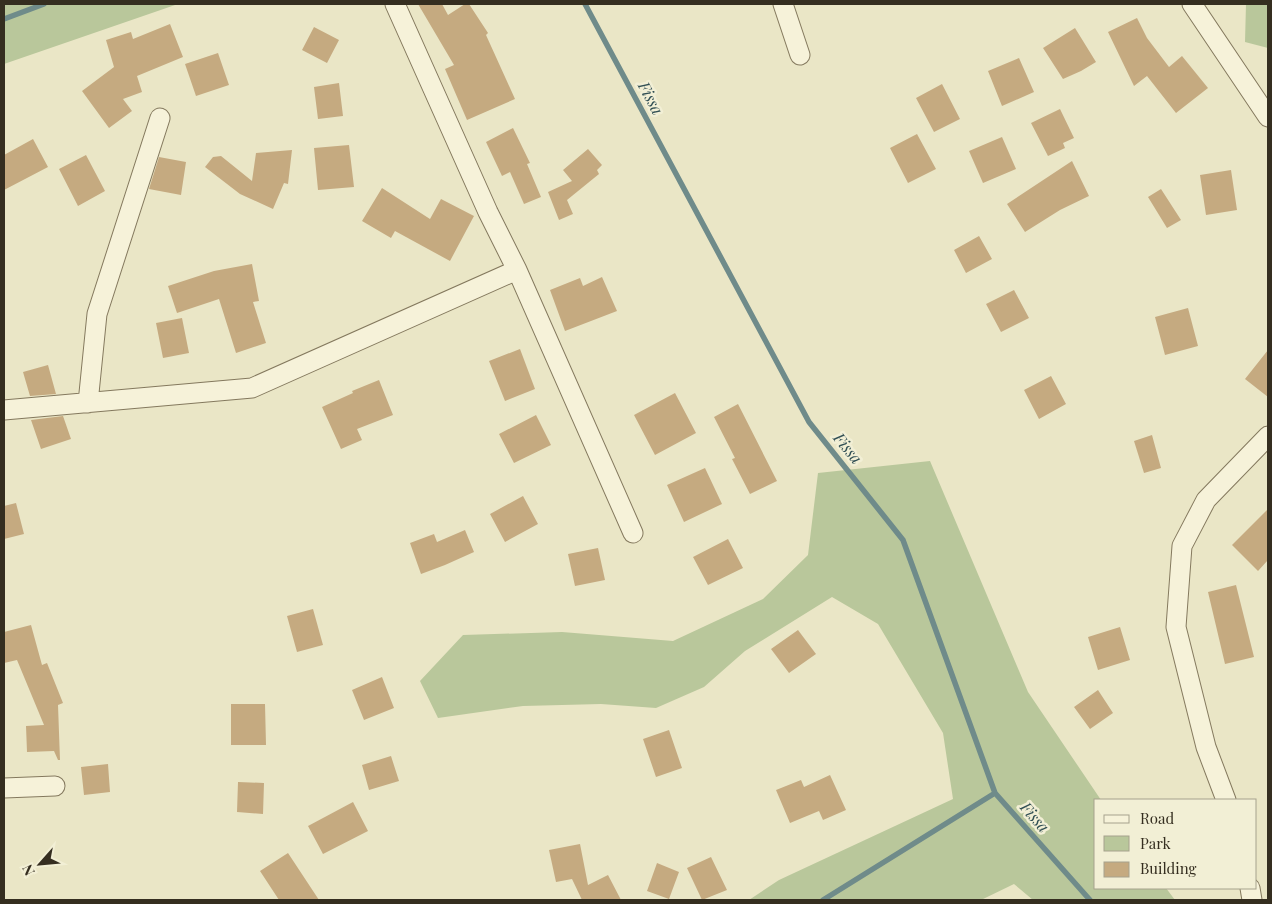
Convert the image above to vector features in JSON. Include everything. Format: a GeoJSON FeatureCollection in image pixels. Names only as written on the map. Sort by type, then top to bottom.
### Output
{"type":"FeatureCollection","features":[{"type":"Feature","properties":{"kind":"street"},"geometry":{"type":"LineString","coordinates":[[395,4],[488,212],[517,270],[634,533]]}},
{"type":"Feature","properties":{"kind":"street"},"geometry":{"type":"LineString","coordinates":[[783,4],[800,56]]}},
{"type":"Feature","properties":{"kind":"street"},"geometry":{"type":"LineString","coordinates":[[1192,4],[1268,117]]}},
{"type":"Feature","properties":{"kind":"street"},"geometry":{"type":"LineString","coordinates":[[88,403],[97,314],[160,118]]}},
{"type":"Feature","properties":{"kind":"street"},"geometry":{"type":"LineString","coordinates":[[4,410],[252,388],[517,270]]}},
{"type":"Feature","properties":{"kind":"street"},"geometry":{"type":"LineString","coordinates":[[1226,799],[1206,747],[1176,627],[1182,546],[1206,500],[1268,436]]}},
{"type":"Feature","properties":{"kind":"street"},"geometry":{"type":"LineString","coordinates":[[4,788],[55,786]]}},
{"type":"Feature","properties":{"kind":"green space"},"geometry":{"type":"Polygon","coordinates":[[[4,4],[178,4],[4,64],[4,4]]]}},
{"type":"Feature","properties":{"kind":"green space"},"geometry":{"type":"Polygon","coordinates":[[[1246,4],[1268,4],[1268,48],[1245,42],[1246,4]]]}},
{"type":"Feature","properties":{"kind":"green space"},"geometry":{"type":"Polygon","coordinates":[[[930,461],[1028,692],[1100,799],[1094,799],[1094,889],[1167,889],[1175,900],[1033,900],[1014,884],[981,900],[749,900],[779,880],[953,799],[943,733],[878,624],[832,597],[745,651],[704,687],[656,708],[601,704],[523,706],[438,718],[420,681],[463,635],[562,632],[673,641],[763,599],[808,555],[818,473],[930,461]]]}},
{"type":"Feature","properties":{"kind":"building"},"geometry":{"type":"Polygon","coordinates":[[[418,4],[442,4],[448,15],[465,4],[469,4],[488,33],[486,35],[515,99],[467,120],[445,69],[454,65],[418,4]]]}},
{"type":"Feature","properties":{"kind":"building"},"geometry":{"type":"Polygon","coordinates":[[[1137,18],[1147,38],[1169,67],[1182,56],[1208,88],[1176,113],[1147,76],[1134,86],[1108,32],[1137,18]]]}},
{"type":"Feature","properties":{"kind":"building"},"geometry":{"type":"Polygon","coordinates":[[[170,24],[183,57],[137,76],[142,92],[123,99],[132,111],[109,128],[82,91],[114,67],[106,40],[131,32],[133,39],[170,24]]]}},
{"type":"Feature","properties":{"kind":"building"},"geometry":{"type":"Polygon","coordinates":[[[314,27],[339,40],[327,63],[302,50],[314,27]]]}},
{"type":"Feature","properties":{"kind":"building"},"geometry":{"type":"Polygon","coordinates":[[[1075,28],[1096,62],[1063,79],[1043,48],[1075,28]]]}},
{"type":"Feature","properties":{"kind":"building"},"geometry":{"type":"Polygon","coordinates":[[[218,53],[229,85],[196,96],[185,64],[218,53]]]}},
{"type":"Feature","properties":{"kind":"building"},"geometry":{"type":"Polygon","coordinates":[[[1019,58],[1034,92],[1002,106],[988,71],[1019,58]]]}},
{"type":"Feature","properties":{"kind":"building"},"geometry":{"type":"Polygon","coordinates":[[[339,83],[343,116],[318,119],[314,87],[339,83]]]}},
{"type":"Feature","properties":{"kind":"building"},"geometry":{"type":"Polygon","coordinates":[[[942,84],[960,119],[934,132],[916,98],[942,84]]]}},
{"type":"Feature","properties":{"kind":"building"},"geometry":{"type":"Polygon","coordinates":[[[1060,109],[1074,138],[1063,143],[1065,148],[1048,156],[1031,123],[1060,109]]]}},
{"type":"Feature","properties":{"kind":"building"},"geometry":{"type":"Polygon","coordinates":[[[513,128],[530,163],[527,164],[541,197],[524,204],[510,172],[502,176],[486,142],[513,128]]]}},
{"type":"Feature","properties":{"kind":"building"},"geometry":{"type":"Polygon","coordinates":[[[917,134],[936,169],[908,183],[890,148],[917,134]]]}},
{"type":"Feature","properties":{"kind":"building"},"geometry":{"type":"Polygon","coordinates":[[[1002,137],[1016,169],[983,183],[969,151],[1002,137]]]}},
{"type":"Feature","properties":{"kind":"building"},"geometry":{"type":"Polygon","coordinates":[[[33,139],[48,167],[4,190],[4,155],[33,139]]]}},
{"type":"Feature","properties":{"kind":"building"},"geometry":{"type":"Polygon","coordinates":[[[349,145],[354,187],[318,190],[314,148],[349,145]]]}},
{"type":"Feature","properties":{"kind":"building"},"geometry":{"type":"Polygon","coordinates":[[[588,149],[602,165],[597,170],[599,174],[567,200],[573,214],[559,220],[548,192],[572,181],[563,170],[588,149]]]}},
{"type":"Feature","properties":{"kind":"building"},"geometry":{"type":"Polygon","coordinates":[[[292,150],[288,184],[284,183],[273,209],[240,194],[205,167],[213,157],[221,156],[252,181],[256,153],[292,150]]]}},
{"type":"Feature","properties":{"kind":"building"},"geometry":{"type":"Polygon","coordinates":[[[86,155],[105,191],[78,206],[59,169],[86,155]]]}},
{"type":"Feature","properties":{"kind":"building"},"geometry":{"type":"Polygon","coordinates":[[[159,157],[186,162],[181,195],[149,189],[159,157]]]}},
{"type":"Feature","properties":{"kind":"building"},"geometry":{"type":"Polygon","coordinates":[[[1072,161],[1089,196],[1060,210],[1025,232],[1007,204],[1072,161]]]}},
{"type":"Feature","properties":{"kind":"building"},"geometry":{"type":"Polygon","coordinates":[[[1231,170],[1237,210],[1206,215],[1200,175],[1231,170]]]}},
{"type":"Feature","properties":{"kind":"building"},"geometry":{"type":"Polygon","coordinates":[[[382,188],[430,219],[441,199],[474,216],[450,261],[395,231],[391,238],[362,221],[382,188]]]}},
{"type":"Feature","properties":{"kind":"building"},"geometry":{"type":"Polygon","coordinates":[[[1161,189],[1181,220],[1167,228],[1148,197],[1161,189]]]}},
{"type":"Feature","properties":{"kind":"building"},"geometry":{"type":"Polygon","coordinates":[[[979,236],[992,259],[966,273],[954,250],[979,236]]]}},
{"type":"Feature","properties":{"kind":"building"},"geometry":{"type":"Polygon","coordinates":[[[252,264],[259,301],[253,302],[266,343],[236,353],[219,299],[177,313],[168,286],[214,271],[252,264]]]}},
{"type":"Feature","properties":{"kind":"building"},"geometry":{"type":"Polygon","coordinates":[[[602,277],[617,311],[565,331],[550,290],[580,278],[583,286],[602,277]]]}},
{"type":"Feature","properties":{"kind":"building"},"geometry":{"type":"Polygon","coordinates":[[[1014,290],[1029,318],[1001,332],[986,304],[1014,290]]]}},
{"type":"Feature","properties":{"kind":"building"},"geometry":{"type":"Polygon","coordinates":[[[1188,308],[1198,346],[1165,355],[1155,317],[1188,308]]]}},
{"type":"Feature","properties":{"kind":"building"},"geometry":{"type":"Polygon","coordinates":[[[182,318],[189,353],[163,358],[156,323],[182,318]]]}},
{"type":"Feature","properties":{"kind":"building"},"geometry":{"type":"Polygon","coordinates":[[[520,349],[535,389],[505,401],[489,361],[520,349]]]}},
{"type":"Feature","properties":{"kind":"building"},"geometry":{"type":"Polygon","coordinates":[[[1268,350],[1268,397],[1245,379],[1268,350]]]}},
{"type":"Feature","properties":{"kind":"building"},"geometry":{"type":"Polygon","coordinates":[[[48,365],[56,394],[30,396],[23,372],[48,365]]]}},
{"type":"Feature","properties":{"kind":"building"},"geometry":{"type":"Polygon","coordinates":[[[1051,376],[1066,404],[1039,419],[1024,390],[1051,376]]]}},
{"type":"Feature","properties":{"kind":"building"},"geometry":{"type":"Polygon","coordinates":[[[379,380],[393,415],[357,429],[362,440],[341,449],[322,407],[353,393],[352,391],[379,380]]]}},
{"type":"Feature","properties":{"kind":"building"},"geometry":{"type":"Polygon","coordinates":[[[675,393],[696,433],[655,455],[634,415],[675,393]]]}},
{"type":"Feature","properties":{"kind":"building"},"geometry":{"type":"Polygon","coordinates":[[[738,404],[777,481],[750,494],[732,459],[735,458],[714,417],[738,404]]]}},
{"type":"Feature","properties":{"kind":"building"},"geometry":{"type":"Polygon","coordinates":[[[536,415],[551,445],[514,463],[499,434],[536,415]]]}},
{"type":"Feature","properties":{"kind":"building"},"geometry":{"type":"Polygon","coordinates":[[[63,416],[71,439],[41,449],[31,420],[63,416]]]}},
{"type":"Feature","properties":{"kind":"building"},"geometry":{"type":"Polygon","coordinates":[[[1152,435],[1161,468],[1144,473],[1134,441],[1152,435]]]}},
{"type":"Feature","properties":{"kind":"building"},"geometry":{"type":"Polygon","coordinates":[[[705,468],[722,504],[684,522],[667,485],[705,468]]]}},
{"type":"Feature","properties":{"kind":"building"},"geometry":{"type":"Polygon","coordinates":[[[523,496],[538,524],[505,542],[490,514],[523,496]]]}},
{"type":"Feature","properties":{"kind":"building"},"geometry":{"type":"Polygon","coordinates":[[[16,503],[24,534],[4,539],[4,506],[16,503]]]}},
{"type":"Feature","properties":{"kind":"building"},"geometry":{"type":"Polygon","coordinates":[[[1268,509],[1268,560],[1258,571],[1232,545],[1268,509]]]}},
{"type":"Feature","properties":{"kind":"building"},"geometry":{"type":"Polygon","coordinates":[[[465,530],[474,552],[421,574],[410,543],[434,534],[437,542],[465,530]]]}},
{"type":"Feature","properties":{"kind":"building"},"geometry":{"type":"Polygon","coordinates":[[[728,539],[743,568],[708,585],[693,557],[728,539]]]}},
{"type":"Feature","properties":{"kind":"building"},"geometry":{"type":"Polygon","coordinates":[[[598,548],[605,580],[575,586],[568,554],[598,548]]]}},
{"type":"Feature","properties":{"kind":"building"},"geometry":{"type":"Polygon","coordinates":[[[1236,585],[1254,657],[1225,664],[1208,592],[1236,585]]]}},
{"type":"Feature","properties":{"kind":"building"},"geometry":{"type":"Polygon","coordinates":[[[313,609],[323,645],[297,652],[287,616],[313,609]]]}},
{"type":"Feature","properties":{"kind":"building"},"geometry":{"type":"Polygon","coordinates":[[[31,625],[42,665],[47,663],[63,703],[58,705],[60,760],[58,760],[54,751],[27,752],[26,726],[44,725],[17,660],[4,663],[4,632],[31,625]]]}},
{"type":"Feature","properties":{"kind":"building"},"geometry":{"type":"Polygon","coordinates":[[[1120,627],[1130,660],[1098,670],[1088,637],[1120,627]]]}},
{"type":"Feature","properties":{"kind":"building"},"geometry":{"type":"Polygon","coordinates":[[[798,630],[816,654],[789,673],[771,649],[798,630]]]}},
{"type":"Feature","properties":{"kind":"building"},"geometry":{"type":"Polygon","coordinates":[[[382,677],[394,708],[364,720],[352,690],[382,677]]]}},
{"type":"Feature","properties":{"kind":"building"},"geometry":{"type":"Polygon","coordinates":[[[1098,690],[1113,713],[1090,729],[1074,707],[1098,690]]]}},
{"type":"Feature","properties":{"kind":"building"},"geometry":{"type":"Polygon","coordinates":[[[231,704],[265,704],[266,745],[231,745],[231,704]]]}},
{"type":"Feature","properties":{"kind":"building"},"geometry":{"type":"Polygon","coordinates":[[[669,730],[682,768],[656,777],[643,739],[669,730]]]}},
{"type":"Feature","properties":{"kind":"building"},"geometry":{"type":"Polygon","coordinates":[[[391,756],[399,781],[369,790],[362,765],[391,756]]]}},
{"type":"Feature","properties":{"kind":"building"},"geometry":{"type":"Polygon","coordinates":[[[108,764],[110,792],[84,795],[81,767],[108,764]]]}},
{"type":"Feature","properties":{"kind":"building"},"geometry":{"type":"Polygon","coordinates":[[[830,775],[846,810],[823,820],[819,811],[790,823],[776,790],[801,780],[804,787],[830,775]]]}},
{"type":"Feature","properties":{"kind":"building"},"geometry":{"type":"Polygon","coordinates":[[[238,782],[264,783],[263,814],[237,812],[238,782]]]}},
{"type":"Feature","properties":{"kind":"building"},"geometry":{"type":"Polygon","coordinates":[[[353,802],[368,831],[323,854],[308,826],[353,802]]]}},
{"type":"Feature","properties":{"kind":"building"},"geometry":{"type":"Polygon","coordinates":[[[580,844],[588,885],[608,875],[621,900],[582,900],[572,879],[556,882],[549,850],[580,844]]]}},
{"type":"Feature","properties":{"kind":"building"},"geometry":{"type":"Polygon","coordinates":[[[288,853],[319,900],[279,900],[260,871],[288,853]]]}},
{"type":"Feature","properties":{"kind":"building"},"geometry":{"type":"Polygon","coordinates":[[[711,857],[727,890],[702,900],[687,868],[711,857]]]}},
{"type":"Feature","properties":{"kind":"building"},"geometry":{"type":"Polygon","coordinates":[[[657,863],[679,872],[669,899],[647,891],[657,863]]]}},
{"type":"Feature","properties":{"kind":"waterway"},"geometry":{"type":"LineString","coordinates":[[4,19],[44,4]]}},
{"type":"Feature","properties":{"kind":"waterway","name":"Fissa"},"geometry":{"type":"LineString","coordinates":[[585,4],[809,422],[903,540],[995,793],[1090,900]]}},
{"type":"Feature","properties":{"kind":"waterway"},"geometry":{"type":"LineString","coordinates":[[823,900],[995,793]]}}]}
